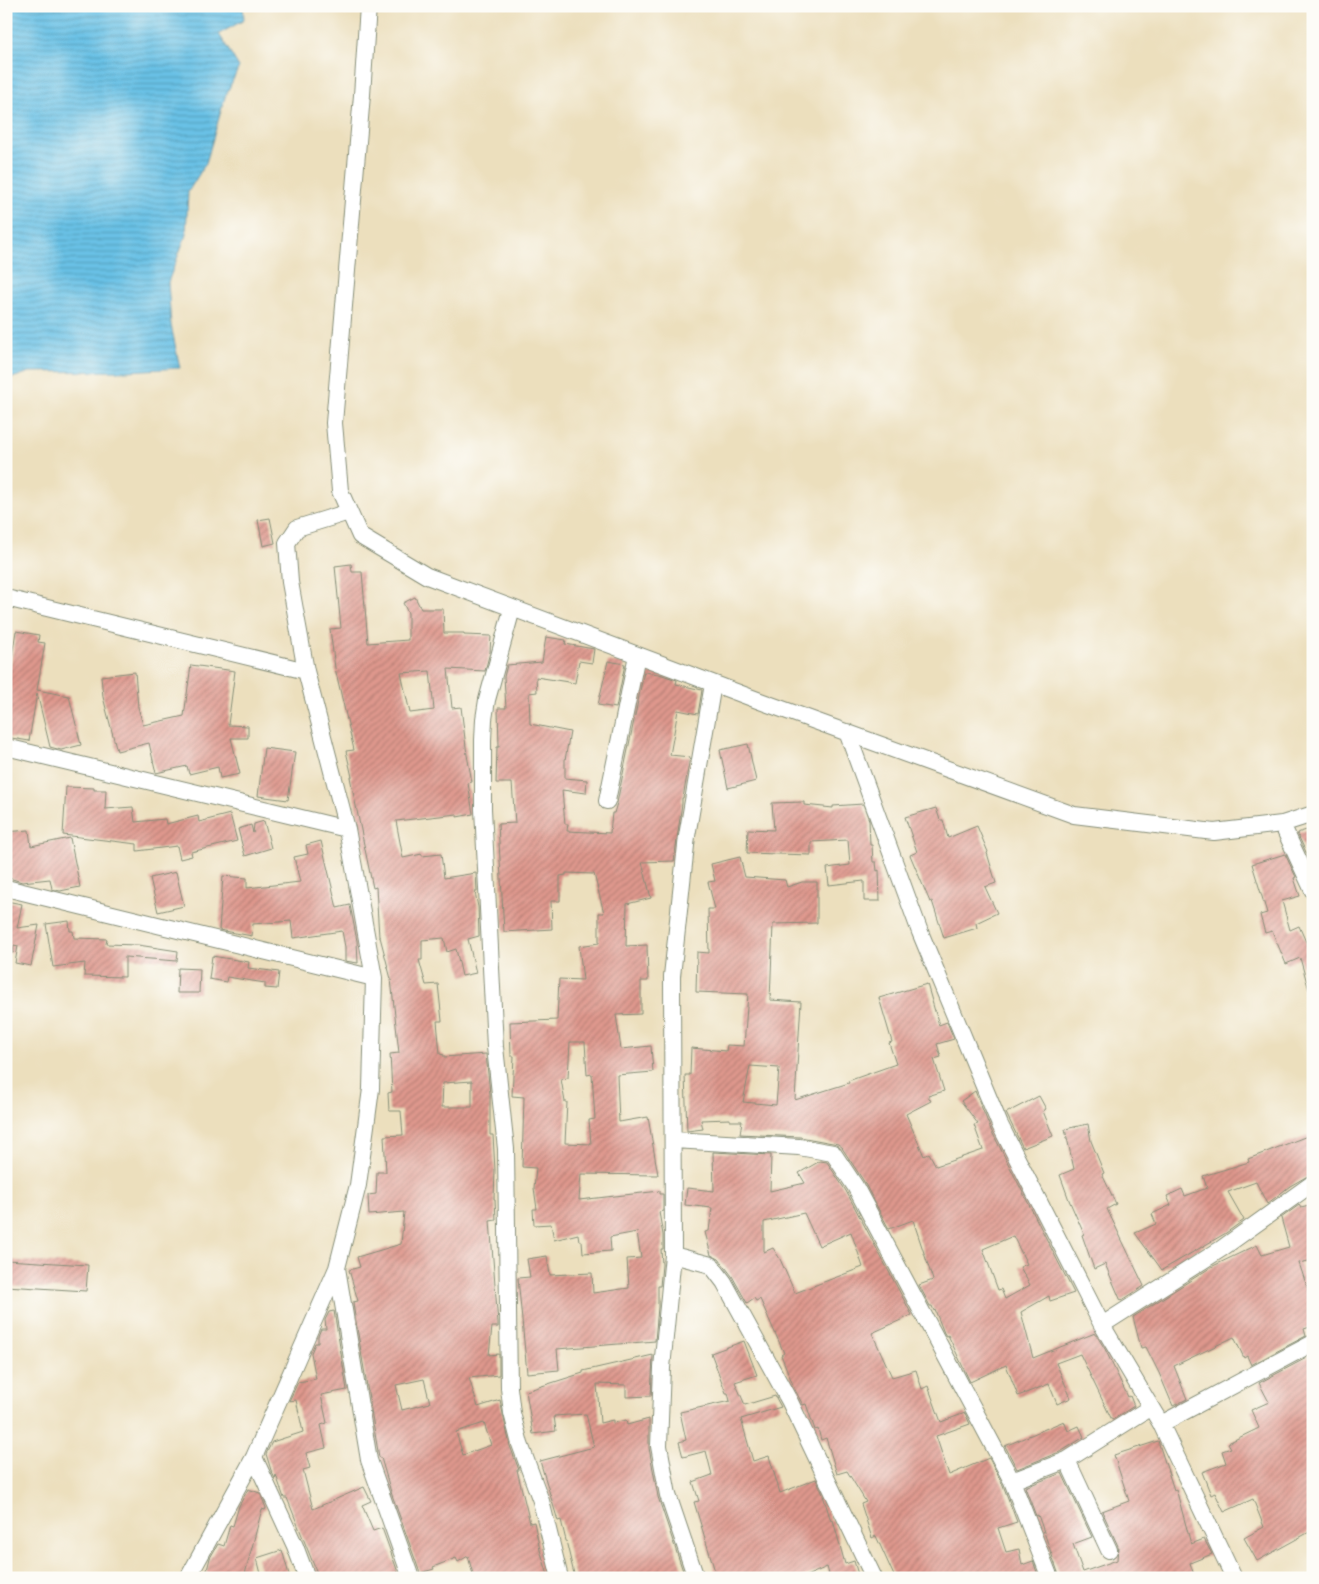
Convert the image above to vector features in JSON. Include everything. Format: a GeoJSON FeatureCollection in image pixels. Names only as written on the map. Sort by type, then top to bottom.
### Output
{"type":"FeatureCollection","features":[{"type":"Feature","properties":{"kind":"street"},"geometry":{"type":"LineString","coordinates":[[368,6],[334,423],[340,491],[360,536],[426,576],[714,684],[1074,815],[1214,832],[1282,824],[1313,814]]}},
{"type":"Feature","properties":{"kind":"street"},"geometry":{"type":"LineString","coordinates":[[188,1578],[254,1457],[337,1268],[358,1185],[371,1089],[374,978],[347,829],[306,671],[290,582],[287,543],[297,528],[349,512]]}},
{"type":"Feature","properties":{"kind":"street"},"geometry":{"type":"LineString","coordinates":[[6,598],[306,671]]}},
{"type":"Feature","properties":{"kind":"street"},"geometry":{"type":"LineString","coordinates":[[512,608],[487,700],[483,740],[483,809],[494,1019],[506,1149],[508,1388],[520,1444],[540,1501],[560,1578]]}},
{"type":"Feature","properties":{"kind":"street"},"geometry":{"type":"LineString","coordinates":[[607,801],[637,655]]}},
{"type":"Feature","properties":{"kind":"street"},"geometry":{"type":"LineString","coordinates":[[696,1578],[668,1495],[659,1446],[662,1368],[673,1255],[672,976],[688,836],[714,684]]}},
{"type":"Feature","properties":{"kind":"street"},"geometry":{"type":"LineString","coordinates":[[847,732],[920,932],[1000,1125],[1102,1325],[1161,1424],[1234,1578]]}},
{"type":"Feature","properties":{"kind":"street"},"geometry":{"type":"LineString","coordinates":[[6,747],[347,829]]}},
{"type":"Feature","properties":{"kind":"street"},"geometry":{"type":"LineString","coordinates":[[1282,824],[1313,891]]}},
{"type":"Feature","properties":{"kind":"street"},"geometry":{"type":"LineString","coordinates":[[6,888],[374,978]]}},
{"type":"Feature","properties":{"kind":"street"},"geometry":{"type":"LineString","coordinates":[[673,1140],[799,1147],[833,1153],[855,1186],[1012,1481],[1050,1578]]}},
{"type":"Feature","properties":{"kind":"street"},"geometry":{"type":"LineString","coordinates":[[1102,1325],[1221,1249],[1313,1183]]}},
{"type":"Feature","properties":{"kind":"street"},"geometry":{"type":"LineString","coordinates":[[673,1255],[711,1265],[724,1282],[790,1402],[874,1578]]}},
{"type":"Feature","properties":{"kind":"street"},"geometry":{"type":"LineString","coordinates":[[337,1268],[369,1460],[411,1578]]}},
{"type":"Feature","properties":{"kind":"street"},"geometry":{"type":"LineString","coordinates":[[1161,1424],[1313,1343]]}},
{"type":"Feature","properties":{"kind":"street"},"geometry":{"type":"LineString","coordinates":[[1012,1481],[1068,1460],[1151,1407]]}},
{"type":"Feature","properties":{"kind":"street"},"geometry":{"type":"LineString","coordinates":[[254,1457],[295,1546],[307,1578]]}},
{"type":"Feature","properties":{"kind":"street"},"geometry":{"type":"LineString","coordinates":[[1068,1460],[1109,1550]]}},
{"type":"Feature","properties":{"kind":"water"},"geometry":{"type":"Polygon","coordinates":[[[6,6],[243,6],[244,20],[219,34],[239,67],[225,97],[206,163],[188,192],[186,235],[168,282],[171,325],[180,368],[127,371],[30,372],[6,380],[6,6]]]}},
{"type":"Feature","properties":{"kind":"building"},"geometry":{"type":"Polygon","coordinates":[[[270,518],[275,543],[263,546],[258,520],[270,518]]]}},
{"type":"Feature","properties":{"kind":"building"},"geometry":{"type":"Polygon","coordinates":[[[351,564],[352,572],[362,572],[368,643],[408,640],[408,613],[403,603],[415,597],[421,609],[443,609],[444,633],[491,636],[490,652],[485,671],[448,669],[452,708],[461,707],[472,782],[468,783],[473,814],[457,817],[457,814],[396,821],[403,858],[422,854],[422,856],[441,854],[444,878],[476,873],[477,892],[475,892],[478,907],[479,936],[468,939],[476,973],[462,976],[456,949],[447,952],[444,938],[422,940],[422,960],[419,960],[426,985],[438,984],[442,1021],[437,1021],[440,1054],[444,1055],[444,1057],[486,1054],[490,1094],[490,1135],[493,1135],[495,1170],[494,1199],[496,1220],[490,1221],[498,1323],[498,1327],[492,1327],[489,1355],[499,1354],[499,1375],[469,1378],[478,1407],[500,1400],[510,1446],[519,1470],[517,1470],[530,1523],[534,1522],[549,1578],[474,1578],[468,1556],[458,1562],[456,1558],[433,1567],[434,1569],[420,1573],[381,1458],[379,1457],[354,1310],[353,1302],[358,1301],[349,1270],[360,1267],[357,1257],[401,1244],[404,1212],[369,1215],[368,1195],[376,1194],[377,1172],[386,1172],[384,1136],[403,1135],[401,1111],[389,1111],[388,1093],[392,1092],[390,1054],[399,1053],[391,979],[379,937],[376,887],[373,888],[346,751],[354,750],[335,668],[330,629],[341,628],[335,566],[351,564]],[[430,671],[401,673],[410,713],[434,710],[430,671]],[[472,1081],[443,1083],[442,1107],[472,1107],[472,1081]],[[424,1379],[396,1385],[402,1410],[430,1403],[424,1379]],[[484,1423],[456,1432],[463,1455],[491,1445],[484,1423]]]}},
{"type":"Feature","properties":{"kind":"building"},"geometry":{"type":"Polygon","coordinates":[[[16,631],[39,635],[38,642],[45,643],[37,690],[69,696],[81,745],[61,750],[50,747],[37,693],[29,741],[6,737],[6,680],[8,681],[16,631]]]}},
{"type":"Feature","properties":{"kind":"building"},"geometry":{"type":"Polygon","coordinates":[[[546,637],[566,640],[565,644],[594,649],[592,663],[579,661],[575,683],[536,677],[537,692],[529,693],[530,724],[570,732],[565,760],[565,778],[587,780],[586,793],[562,790],[565,824],[568,824],[567,831],[610,833],[612,813],[614,813],[617,803],[644,672],[659,674],[677,680],[676,684],[702,690],[698,714],[678,710],[670,755],[690,757],[682,798],[674,861],[642,862],[651,898],[627,904],[626,946],[647,945],[648,981],[641,981],[641,1014],[616,1015],[621,1049],[651,1046],[653,1072],[617,1075],[619,1122],[648,1117],[658,1175],[581,1174],[579,1200],[660,1191],[660,1194],[663,1194],[663,1211],[659,1212],[663,1235],[663,1249],[661,1249],[662,1265],[660,1286],[658,1286],[655,1341],[557,1349],[559,1370],[527,1373],[518,1278],[530,1277],[527,1259],[547,1256],[550,1275],[592,1273],[593,1293],[629,1288],[627,1259],[641,1258],[637,1232],[610,1237],[611,1251],[583,1253],[582,1241],[579,1241],[578,1234],[554,1240],[551,1224],[534,1225],[533,1209],[537,1209],[534,1188],[536,1168],[522,1167],[524,1097],[512,1096],[514,1056],[511,1056],[510,1022],[557,1020],[559,979],[583,980],[579,946],[599,943],[599,913],[604,913],[594,874],[566,873],[566,875],[560,876],[560,901],[551,901],[552,929],[504,932],[498,824],[515,823],[512,783],[496,783],[497,747],[499,747],[498,708],[506,708],[504,677],[507,665],[542,662],[546,637]],[[570,1042],[568,1078],[561,1079],[565,1102],[567,1102],[565,1143],[591,1144],[589,1120],[595,1119],[592,1074],[587,1075],[585,1042],[570,1042]]]}},
{"type":"Feature","properties":{"kind":"building"},"geometry":{"type":"Polygon","coordinates":[[[608,661],[625,664],[616,708],[598,705],[608,661]]]}},
{"type":"Feature","properties":{"kind":"building"},"geometry":{"type":"Polygon","coordinates":[[[191,665],[235,671],[228,725],[248,726],[248,738],[231,738],[240,774],[220,778],[218,767],[189,774],[187,766],[156,773],[149,743],[117,751],[103,697],[101,676],[135,672],[138,707],[143,725],[184,716],[191,665]]]}},
{"type":"Feature","properties":{"kind":"building"},"geometry":{"type":"Polygon","coordinates":[[[748,744],[756,781],[728,788],[720,750],[748,744]]]}},
{"type":"Feature","properties":{"kind":"building"},"geometry":{"type":"Polygon","coordinates":[[[264,748],[295,752],[288,800],[258,796],[264,748]]]}},
{"type":"Feature","properties":{"kind":"building"},"geometry":{"type":"Polygon","coordinates":[[[66,787],[106,790],[105,809],[133,807],[135,822],[165,819],[166,824],[198,816],[199,822],[230,814],[237,841],[191,852],[192,856],[180,859],[177,846],[137,851],[137,844],[63,835],[66,787]]]}},
{"type":"Feature","properties":{"kind":"building"},"geometry":{"type":"Polygon","coordinates":[[[804,802],[804,805],[833,808],[833,806],[863,804],[869,820],[873,862],[876,862],[877,871],[879,870],[880,901],[864,901],[864,881],[829,885],[827,868],[850,865],[848,840],[811,842],[811,855],[747,853],[748,829],[774,830],[772,803],[804,802]]]}},
{"type":"Feature","properties":{"kind":"building"},"geometry":{"type":"Polygon","coordinates":[[[936,808],[940,820],[943,820],[948,838],[977,826],[988,852],[996,883],[985,887],[997,913],[976,923],[977,928],[944,938],[932,901],[930,902],[910,855],[917,852],[905,817],[936,808]]]}},
{"type":"Feature","properties":{"kind":"building"},"geometry":{"type":"Polygon","coordinates":[[[264,821],[271,848],[245,856],[238,829],[251,825],[253,833],[254,824],[264,821]]]}},
{"type":"Feature","properties":{"kind":"building"},"geometry":{"type":"Polygon","coordinates":[[[1313,828],[1313,867],[1297,833],[1313,828]]]}},
{"type":"Feature","properties":{"kind":"building"},"geometry":{"type":"Polygon","coordinates":[[[29,830],[31,846],[70,838],[80,887],[60,891],[52,889],[50,879],[22,882],[9,878],[6,832],[29,830]]]}},
{"type":"Feature","properties":{"kind":"building"},"geometry":{"type":"Polygon","coordinates":[[[321,841],[337,908],[350,905],[357,941],[358,963],[345,961],[342,931],[293,938],[291,921],[253,924],[252,936],[219,930],[223,876],[247,878],[247,888],[300,882],[294,857],[308,854],[306,845],[321,841]]]}},
{"type":"Feature","properties":{"kind":"building"},"geometry":{"type":"Polygon","coordinates":[[[1285,854],[1296,877],[1294,878],[1300,896],[1282,901],[1290,930],[1299,926],[1313,958],[1313,989],[1309,990],[1300,958],[1286,964],[1272,931],[1265,933],[1260,915],[1267,913],[1252,864],[1285,854]]]}},
{"type":"Feature","properties":{"kind":"building"},"geometry":{"type":"Polygon","coordinates":[[[740,857],[745,877],[785,880],[787,887],[802,882],[817,882],[817,923],[773,924],[770,1000],[801,1002],[795,1100],[849,1083],[848,1081],[896,1064],[889,1043],[892,1042],[879,998],[927,984],[939,1025],[947,1022],[954,1039],[937,1044],[941,1057],[934,1059],[944,1091],[928,1096],[931,1101],[906,1114],[924,1156],[929,1153],[936,1166],[983,1150],[974,1125],[978,1124],[961,1101],[975,1091],[991,1130],[1074,1293],[1050,1301],[1049,1296],[1021,1312],[1033,1358],[1095,1333],[1134,1406],[1112,1420],[1080,1354],[1056,1363],[1071,1398],[1057,1404],[1049,1384],[1018,1396],[1006,1365],[970,1382],[948,1335],[946,1336],[944,1333],[935,1310],[930,1306],[919,1285],[933,1280],[913,1220],[889,1229],[863,1180],[843,1148],[838,1144],[800,1137],[740,1134],[742,1121],[730,1121],[730,1119],[701,1120],[703,1129],[687,1131],[685,1075],[690,1075],[691,1048],[726,1051],[727,1045],[744,1046],[748,994],[696,992],[697,952],[709,953],[708,909],[715,909],[708,882],[715,881],[711,864],[740,857]],[[750,1066],[743,1102],[776,1105],[779,1068],[750,1066]],[[1013,1236],[983,1249],[998,1290],[1001,1289],[1005,1299],[1030,1285],[1020,1267],[1027,1264],[1013,1236]]]}},
{"type":"Feature","properties":{"kind":"building"},"geometry":{"type":"Polygon","coordinates":[[[176,872],[184,906],[158,912],[150,878],[176,872]]]}},
{"type":"Feature","properties":{"kind":"building"},"geometry":{"type":"Polygon","coordinates":[[[6,901],[22,904],[17,928],[39,925],[31,966],[15,963],[18,946],[14,945],[13,953],[6,952],[6,901]]]}},
{"type":"Feature","properties":{"kind":"building"},"geometry":{"type":"Polygon","coordinates":[[[69,921],[70,931],[73,931],[74,938],[107,939],[106,944],[138,945],[178,951],[177,961],[125,957],[125,977],[84,976],[85,963],[53,967],[46,924],[69,921]]]}},
{"type":"Feature","properties":{"kind":"building"},"geometry":{"type":"Polygon","coordinates":[[[212,956],[249,962],[248,968],[279,972],[277,989],[265,988],[265,983],[227,977],[226,982],[209,979],[212,956]]]}},
{"type":"Feature","properties":{"kind":"building"},"geometry":{"type":"Polygon","coordinates":[[[178,968],[200,969],[199,993],[177,993],[178,968]]]}},
{"type":"Feature","properties":{"kind":"building"},"geometry":{"type":"Polygon","coordinates":[[[1039,1096],[1046,1109],[1043,1111],[1053,1136],[1023,1148],[1006,1113],[1039,1096]]]}},
{"type":"Feature","properties":{"kind":"building"},"geometry":{"type":"Polygon","coordinates":[[[1088,1124],[1091,1141],[1104,1173],[1102,1174],[1116,1204],[1107,1209],[1144,1286],[1121,1301],[1105,1264],[1094,1269],[1082,1235],[1084,1234],[1060,1175],[1074,1169],[1065,1129],[1088,1124]]]}},
{"type":"Feature","properties":{"kind":"building"},"geometry":{"type":"Polygon","coordinates":[[[1310,1135],[1313,1142],[1313,1173],[1290,1186],[1267,1204],[1256,1182],[1228,1192],[1244,1220],[1226,1233],[1162,1270],[1135,1233],[1156,1224],[1152,1214],[1171,1205],[1167,1196],[1182,1189],[1185,1196],[1207,1188],[1203,1176],[1249,1162],[1248,1159],[1310,1135]]]}},
{"type":"Feature","properties":{"kind":"building"},"geometry":{"type":"Polygon","coordinates":[[[713,1152],[771,1155],[770,1191],[805,1183],[799,1173],[820,1161],[827,1162],[846,1191],[912,1315],[872,1333],[892,1377],[916,1370],[922,1389],[928,1386],[941,1422],[965,1413],[970,1424],[936,1436],[949,1475],[989,1458],[1003,1485],[1017,1522],[998,1528],[1006,1552],[1019,1549],[1022,1565],[1033,1561],[1039,1578],[895,1578],[876,1536],[872,1538],[861,1504],[866,1502],[847,1471],[837,1474],[826,1438],[821,1440],[818,1429],[815,1430],[806,1404],[803,1405],[795,1390],[781,1355],[784,1353],[760,1299],[756,1301],[754,1298],[747,1303],[732,1276],[719,1259],[711,1255],[705,1232],[709,1231],[712,1208],[685,1205],[687,1188],[714,1191],[713,1152]],[[804,1213],[764,1222],[764,1252],[773,1248],[795,1293],[863,1267],[851,1232],[819,1246],[804,1213]]]}},
{"type":"Feature","properties":{"kind":"building"},"geometry":{"type":"Polygon","coordinates":[[[1299,1205],[1301,1208],[1313,1205],[1313,1260],[1299,1263],[1313,1305],[1313,1326],[1304,1329],[1306,1336],[1251,1365],[1247,1356],[1244,1358],[1234,1337],[1174,1366],[1187,1399],[1173,1406],[1146,1347],[1141,1348],[1133,1317],[1213,1266],[1257,1245],[1262,1255],[1289,1247],[1281,1218],[1299,1205]]]}},
{"type":"Feature","properties":{"kind":"building"},"geometry":{"type":"Polygon","coordinates":[[[6,1260],[88,1265],[86,1291],[6,1286],[6,1260]]]}},
{"type":"Feature","properties":{"kind":"building"},"geometry":{"type":"Polygon","coordinates":[[[334,1311],[347,1390],[321,1395],[327,1423],[321,1425],[326,1448],[306,1453],[310,1468],[303,1470],[313,1509],[364,1487],[371,1501],[362,1505],[373,1531],[382,1528],[400,1578],[319,1578],[287,1498],[284,1498],[266,1454],[272,1442],[303,1432],[296,1400],[289,1401],[298,1382],[316,1379],[311,1353],[315,1343],[318,1343],[321,1329],[326,1329],[325,1320],[329,1312],[334,1311]]]}},
{"type":"Feature","properties":{"kind":"building"},"geometry":{"type":"Polygon","coordinates":[[[744,1341],[757,1375],[735,1382],[745,1405],[775,1396],[781,1407],[741,1419],[753,1461],[769,1456],[780,1493],[816,1479],[831,1521],[833,1520],[845,1564],[854,1561],[859,1578],[830,1578],[827,1567],[802,1578],[717,1578],[694,1502],[699,1501],[693,1482],[712,1475],[706,1451],[683,1457],[679,1442],[686,1440],[680,1412],[730,1401],[711,1353],[744,1341]]]}},
{"type":"Feature","properties":{"kind":"building"},"geometry":{"type":"Polygon","coordinates":[[[653,1355],[651,1396],[626,1397],[626,1385],[597,1384],[600,1423],[626,1420],[627,1425],[649,1419],[649,1448],[658,1497],[685,1577],[575,1578],[561,1520],[558,1521],[540,1461],[594,1447],[586,1414],[554,1416],[556,1431],[533,1434],[526,1391],[583,1373],[583,1371],[653,1355]]]}},
{"type":"Feature","properties":{"kind":"building"},"geometry":{"type":"Polygon","coordinates":[[[1312,1355],[1313,1530],[1257,1561],[1244,1538],[1264,1527],[1253,1499],[1224,1512],[1215,1493],[1211,1495],[1202,1472],[1226,1463],[1222,1451],[1231,1448],[1228,1443],[1259,1428],[1251,1410],[1269,1402],[1259,1383],[1312,1355]]]}},
{"type":"Feature","properties":{"kind":"building"},"geometry":{"type":"Polygon","coordinates":[[[1064,1421],[1068,1431],[1079,1426],[1084,1437],[1062,1451],[1017,1469],[1005,1446],[1064,1421]]]}},
{"type":"Feature","properties":{"kind":"building"},"geometry":{"type":"Polygon","coordinates":[[[1158,1441],[1174,1490],[1176,1489],[1191,1544],[1204,1539],[1212,1554],[1190,1563],[1195,1578],[1060,1578],[1038,1515],[1036,1516],[1025,1487],[1062,1473],[1092,1537],[1073,1544],[1083,1572],[1117,1560],[1118,1546],[1102,1511],[1129,1501],[1114,1455],[1158,1441]]]}},
{"type":"Feature","properties":{"kind":"building"},"geometry":{"type":"Polygon","coordinates":[[[248,1489],[260,1493],[266,1508],[265,1510],[262,1509],[244,1578],[205,1578],[210,1558],[218,1544],[224,1546],[230,1525],[233,1526],[239,1506],[248,1489]]]}},
{"type":"Feature","properties":{"kind":"building"},"geometry":{"type":"Polygon","coordinates":[[[282,1550],[290,1578],[262,1578],[257,1558],[282,1550]]]}}]}
